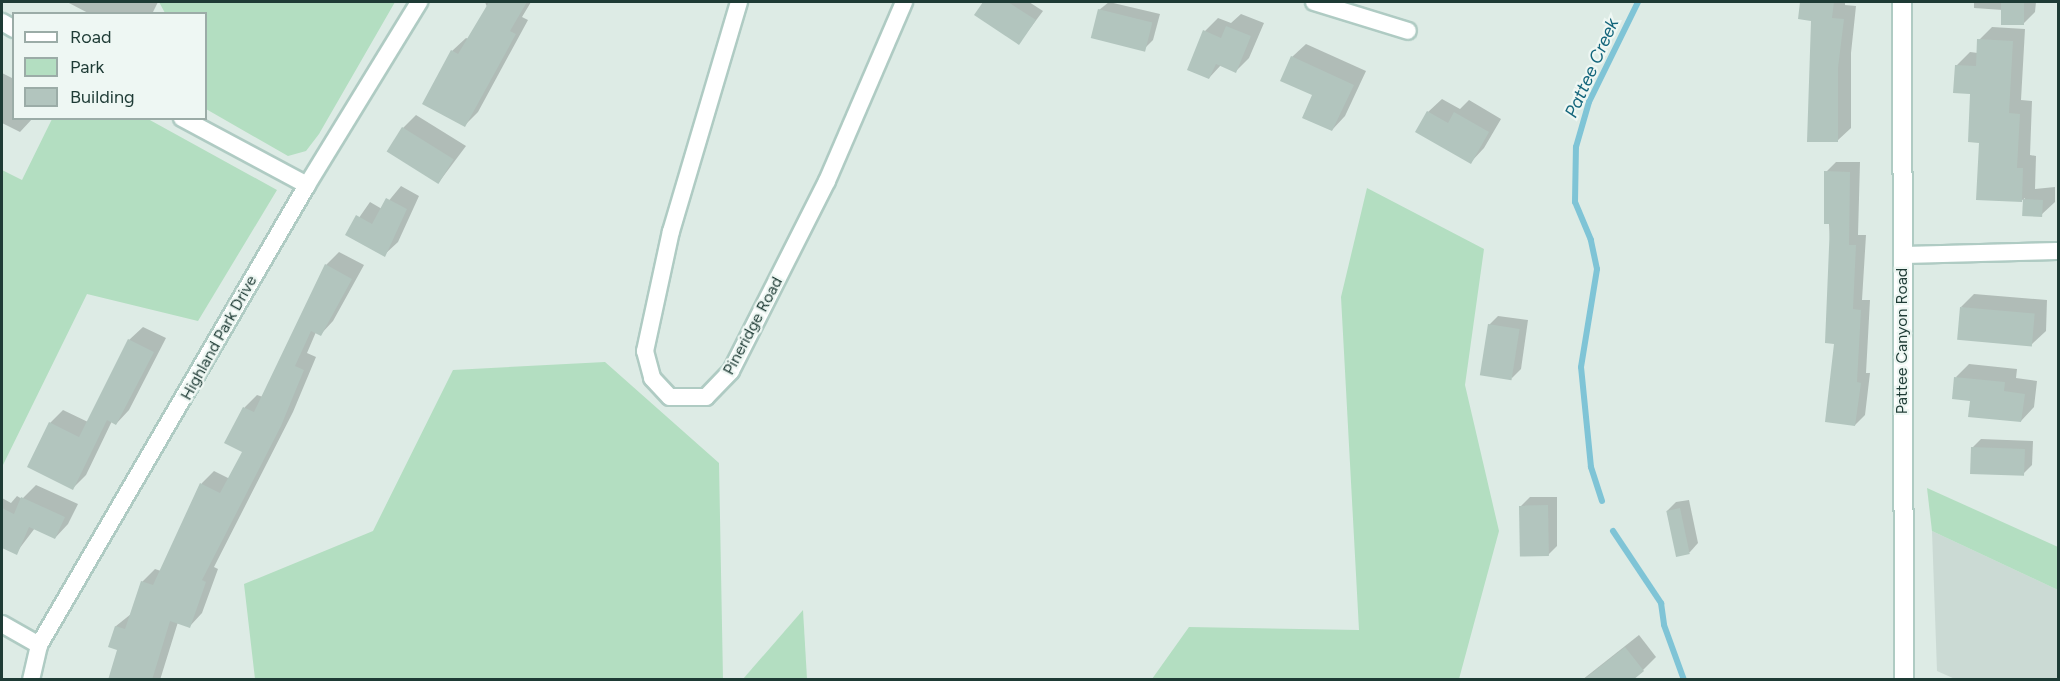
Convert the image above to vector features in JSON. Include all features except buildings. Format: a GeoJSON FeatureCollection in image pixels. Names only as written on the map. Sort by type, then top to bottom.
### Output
{"type":"FeatureCollection","features":[{"type":"Feature","properties":{"kind":"street","name":"Highland Park Drive"},"geometry":{"type":"LineString","coordinates":[[32,680],[39,645],[307,185],[419,2]]}},
{"type":"Feature","properties":{"kind":"street","name":"Pineridge Road"},"geometry":{"type":"LineString","coordinates":[[739,2],[671,231],[645,351],[652,378],[670,397],[706,398],[730,371],[827,181],[904,2]]}},
{"type":"Feature","properties":{"kind":"street"},"geometry":{"type":"LineString","coordinates":[[1314,2],[1408,31]]}},
{"type":"Feature","properties":{"kind":"street","name":"Pattee Canyon Road"},"geometry":{"type":"LineString","coordinates":[[1902,2],[1904,680]]}},
{"type":"Feature","properties":{"kind":"street"},"geometry":{"type":"LineString","coordinates":[[186,120],[307,185]]}},
{"type":"Feature","properties":{"kind":"street"},"geometry":{"type":"LineString","coordinates":[[1903,255],[2058,251]]}},
{"type":"Feature","properties":{"kind":"street"},"geometry":{"type":"LineString","coordinates":[[2,624],[39,645]]}},
{"type":"Feature","properties":{"kind":"shaded area"},"geometry":{"type":"Polygon","coordinates":[[[1932,531],[2058,590],[2058,679],[1955,679],[1937,671],[1932,531]]]}},
{"type":"Feature","properties":{"kind":"green space"},"geometry":{"type":"Polygon","coordinates":[[[159,2],[395,2],[319,134],[306,151],[288,156],[207,110],[207,12],[164,12],[159,2]]]}},
{"type":"Feature","properties":{"kind":"green space"},"geometry":{"type":"Polygon","coordinates":[[[52,120],[150,120],[277,190],[198,321],[87,294],[2,467],[2,170],[22,180],[52,120]]]}},
{"type":"Feature","properties":{"kind":"green space"},"geometry":{"type":"Polygon","coordinates":[[[1367,188],[1484,249],[1465,385],[1499,531],[1459,679],[1152,679],[1189,627],[1359,630],[1341,297],[1367,188]]]}},
{"type":"Feature","properties":{"kind":"green space"},"geometry":{"type":"Polygon","coordinates":[[[605,362],[719,463],[723,679],[255,679],[244,584],[373,531],[453,370],[605,362]]]}},
{"type":"Feature","properties":{"kind":"green space"},"geometry":{"type":"Polygon","coordinates":[[[1927,488],[2058,547],[2058,590],[1932,531],[1927,488]]]}},
{"type":"Feature","properties":{"kind":"green space"},"geometry":{"type":"Polygon","coordinates":[[[803,610],[807,679],[743,679],[803,610]]]}},
{"type":"Feature","properties":{"kind":"waterway","name":"Pattee Creek"},"geometry":{"type":"LineString","coordinates":[[1602,501],[1591,467],[1581,367],[1597,269],[1591,240],[1575,202],[1576,147],[1589,102],[1638,2]]}},
{"type":"Feature","properties":{"kind":"waterway","name":"Pattee Creek"},"geometry":{"type":"LineString","coordinates":[[1613,531],[1661,603],[1664,625],[1684,680]]}}]}
